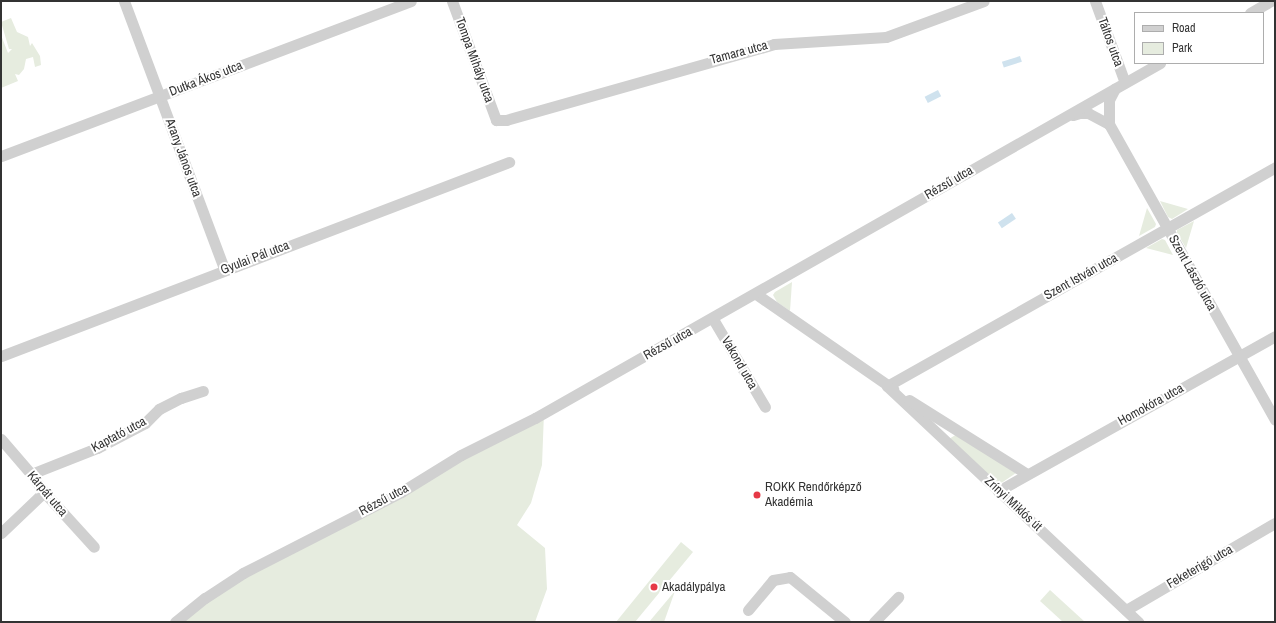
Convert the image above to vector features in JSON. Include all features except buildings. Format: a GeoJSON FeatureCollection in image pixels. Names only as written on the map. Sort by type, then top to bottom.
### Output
{"type":"FeatureCollection","features":[{"type":"Feature","properties":{"kind":"street","name":"Arany János utca"},"geometry":{"type":"LineString","coordinates":[[124,1],[224,269]]}},
{"type":"Feature","properties":{"kind":"street","name":"Dutka Ákos utca"},"geometry":{"type":"LineString","coordinates":[[1,156],[411,1]]}},
{"type":"Feature","properties":{"kind":"street","name":"Tompa Mihály utca"},"geometry":{"type":"LineString","coordinates":[[452,1],[496,120]]}},
{"type":"Feature","properties":{"kind":"street","name":"Tamara utca"},"geometry":{"type":"LineString","coordinates":[[496,120],[506,120],[774,44],[886,37],[984,1]]}},
{"type":"Feature","properties":{"kind":"street","name":"Táltos utca"},"geometry":{"type":"LineString","coordinates":[[1095,1],[1125,83]]}},
{"type":"Feature","properties":{"kind":"street"},"geometry":{"type":"LineString","coordinates":[[1252,12],[1271,1]]}},
{"type":"Feature","properties":{"kind":"street","name":"Rézsű utca"},"geometry":{"type":"LineString","coordinates":[[175,622],[205,598],[243,573],[401,492],[456,458],[535,418],[713,319],[1158,64]]}},
{"type":"Feature","properties":{"kind":"street","name":"Szent László utca"},"geometry":{"type":"LineString","coordinates":[[1115,88],[1109,100],[1109,124],[1275,420]]}},
{"type":"Feature","properties":{"kind":"street"},"geometry":{"type":"LineString","coordinates":[[1062,118],[1078,113],[1088,113],[1109,124]]}},
{"type":"Feature","properties":{"kind":"street","name":"Gyulai Pál utca"},"geometry":{"type":"LineString","coordinates":[[1,356],[224,269],[509,162]]}},
{"type":"Feature","properties":{"kind":"street","name":"Szent István utca"},"geometry":{"type":"LineString","coordinates":[[888,386],[1275,167]]}},
{"type":"Feature","properties":{"kind":"street","name":"Zrínyi Miklós út"},"geometry":{"type":"LineString","coordinates":[[756,294],[888,386],[1028,474]]}},
{"type":"Feature","properties":{"kind":"street","name":"Vakond utca"},"geometry":{"type":"LineString","coordinates":[[713,319],[765,407]]}},
{"type":"Feature","properties":{"kind":"street","name":"Homokóra utca"},"geometry":{"type":"LineString","coordinates":[[998,491],[1275,336]]}},
{"type":"Feature","properties":{"kind":"street","name":"Zrínyi Miklós út"},"geometry":{"type":"LineString","coordinates":[[888,386],[1138,622]]}},
{"type":"Feature","properties":{"kind":"street","name":"Kaptató utca"},"geometry":{"type":"LineString","coordinates":[[31,474],[98,448],[145,423],[159,409],[181,398],[203,391]]}},
{"type":"Feature","properties":{"kind":"street","name":"Kárpát utca"},"geometry":{"type":"LineString","coordinates":[[1,439],[31,474],[44,492],[94,547]]}},
{"type":"Feature","properties":{"kind":"street"},"geometry":{"type":"LineString","coordinates":[[1,533],[44,492]]}},
{"type":"Feature","properties":{"kind":"street","name":"Feketerigó utca"},"geometry":{"type":"LineString","coordinates":[[1126,610],[1275,523]]}},
{"type":"Feature","properties":{"kind":"street"},"geometry":{"type":"LineString","coordinates":[[1250,538],[1275,534]]}},
{"type":"Feature","properties":{"kind":"street"},"geometry":{"type":"LineString","coordinates":[[748,610],[773,580],[790,578],[845,622]]}},
{"type":"Feature","properties":{"kind":"street"},"geometry":{"type":"LineString","coordinates":[[874,622],[898,597]]}},
{"type":"Feature","properties":{"kind":"green space"},"geometry":{"type":"Polygon","coordinates":[[[11,18],[17,32],[28,37],[30,46],[32,43],[40,56],[41,65],[35,67],[33,57],[26,59],[24,69],[19,75],[15,74],[18,81],[1,88],[1,35],[8,53],[12,49],[9,49],[1,22],[11,18]]]}},
{"type":"Feature","properties":{"kind":"green space"},"geometry":{"type":"Polygon","coordinates":[[[1160,201],[1188,209],[1172,219],[1168,217],[1160,201]]]}},
{"type":"Feature","properties":{"kind":"green space"},"geometry":{"type":"Polygon","coordinates":[[[1147,208],[1156,224],[1155,227],[1139,236],[1147,208]]]}},
{"type":"Feature","properties":{"kind":"green space"},"geometry":{"type":"Polygon","coordinates":[[[1194,221],[1186,248],[1177,233],[1177,230],[1194,221]]]}},
{"type":"Feature","properties":{"kind":"green space"},"geometry":{"type":"Polygon","coordinates":[[[1162,239],[1165,240],[1173,255],[1146,248],[1162,239]]]}},
{"type":"Feature","properties":{"kind":"green space"},"geometry":{"type":"Polygon","coordinates":[[[792,282],[790,311],[777,302],[773,295],[775,292],[792,282]]]}},
{"type":"Feature","properties":{"kind":"green space"},"geometry":{"type":"Polygon","coordinates":[[[544,413],[542,465],[531,503],[517,525],[545,548],[547,589],[535,622],[175,622],[205,598],[544,413]]]}},
{"type":"Feature","properties":{"kind":"green space"},"geometry":{"type":"Polygon","coordinates":[[[957,434],[1016,473],[997,486],[949,439],[957,434]]]}},
{"type":"Feature","properties":{"kind":"green space","name":"Akadálypálya"},"geometry":{"type":"Polygon","coordinates":[[[681,542],[693,552],[635,622],[616,622],[681,542]]]}},
{"type":"Feature","properties":{"kind":"green space"},"geometry":{"type":"Polygon","coordinates":[[[1050,590],[1085,622],[1063,622],[1040,601],[1050,590]]]}},
{"type":"Feature","properties":{"kind":"green space"},"geometry":{"type":"Polygon","coordinates":[[[675,591],[664,622],[649,622],[675,591]]]}},
{"type":"Feature","properties":{"kind":"water"},"geometry":{"type":"Polygon","coordinates":[[[1020,56],[1022,62],[1004,68],[1002,62],[1020,56]]]}},
{"type":"Feature","properties":{"kind":"water"},"geometry":{"type":"Polygon","coordinates":[[[938,90],[941,96],[928,103],[925,97],[938,90]]]}},
{"type":"Feature","properties":{"kind":"water"},"geometry":{"type":"Polygon","coordinates":[[[1012,213],[1016,219],[1002,228],[998,223],[1012,213]]]}},
{"type":"Feature","properties":{"kind":"place","name":"ROKK Rendőrképző Akadémia"},"geometry":{"type":"Point","coordinates":[757,495]}},
{"type":"Feature","properties":{"kind":"place","name":"Akadálypálya"},"geometry":{"type":"Point","coordinates":[654,587]}}]}
